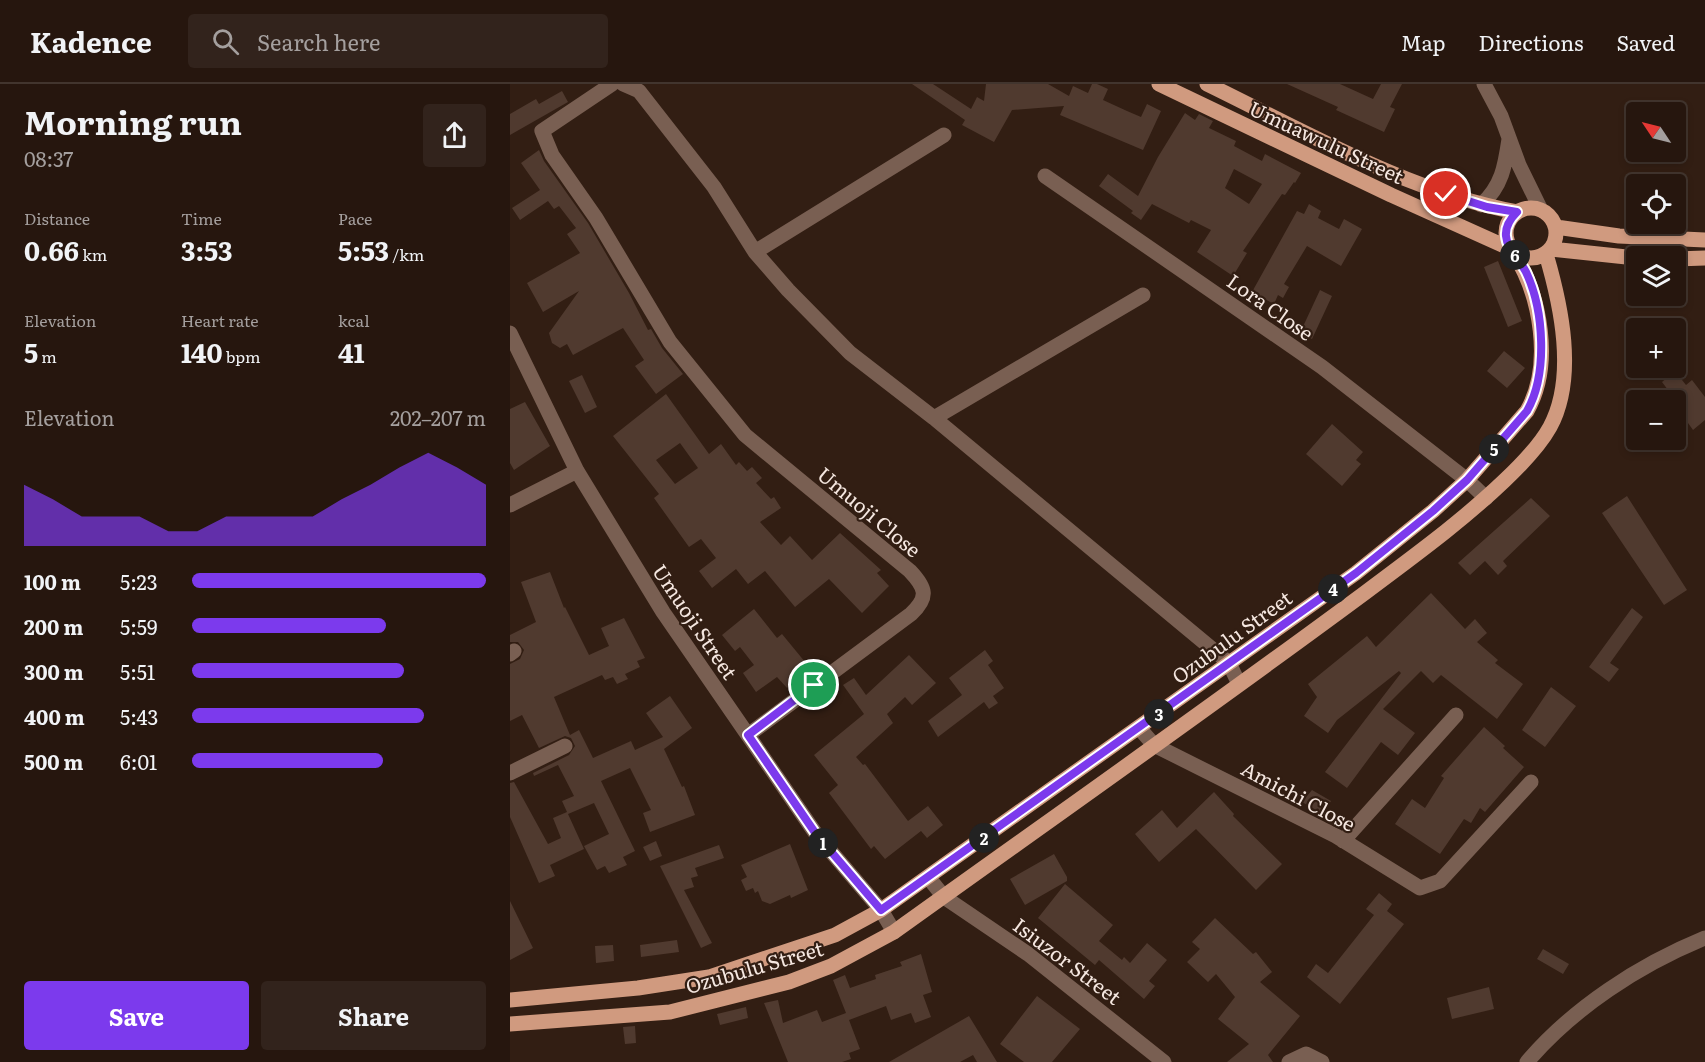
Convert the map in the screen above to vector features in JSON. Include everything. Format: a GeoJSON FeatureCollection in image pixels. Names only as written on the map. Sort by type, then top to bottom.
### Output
{"type":"FeatureCollection","features":[{"type":"Feature","properties":{"kind":"main road","name":"Umuawulu Street"},"geometry":{"type":"LineString","coordinates":[[1159,84],[1512,251]]}},
{"type":"Feature","properties":{"kind":"main road","name":"Umuawulu Street"},"geometry":{"type":"LineString","coordinates":[[1207,84],[1390,172],[1446,194],[1481,205],[1517,212]]}},
{"type":"Feature","properties":{"kind":"main road"},"geometry":{"type":"LineString","coordinates":[[1548,252],[1555,241],[1556,227],[1552,220],[1540,210],[1533,208],[1517,212],[1506,229],[1507,243],[1512,251],[1526,258],[1533,259],[1548,252],[1626,257]]}},
{"type":"Feature","properties":{"kind":"main road"},"geometry":{"type":"LineString","coordinates":[[1556,227],[1618,236],[1705,240]]}},
{"type":"Feature","properties":{"kind":"main road","name":"Ozubulu Street"},"geometry":{"type":"LineString","coordinates":[[510,1000],[638,988],[709,977],[835,935],[881,910],[1140,729],[1356,573],[1433,511],[1467,480],[1527,411],[1534,399],[1539,379],[1539,314],[1526,271],[1512,251]]}},
{"type":"Feature","properties":{"kind":"main road","name":"Ozubulu Street"},"geometry":{"type":"LineString","coordinates":[[510,1024],[670,1012],[789,982],[831,966],[894,933],[1412,557],[1486,498],[1518,468],[1550,428],[1560,400],[1563,373],[1563,332],[1548,252]]}},
{"type":"Feature","properties":{"kind":"main road"},"geometry":{"type":"LineString","coordinates":[[1686,259],[1705,258]]}},
{"type":"Feature","properties":{"kind":"street","name":"Umuoji Close"},"geometry":{"type":"LineString","coordinates":[[612,84],[542,131],[552,155],[596,218],[670,342],[745,435],[910,571],[921,582],[923,590],[920,605],[911,614],[748,735]]}},
{"type":"Feature","properties":{"kind":"street"},"geometry":{"type":"LineString","coordinates":[[623,84],[639,91],[714,187],[755,252],[788,290],[850,353],[934,418],[1229,663],[1239,684]]}},
{"type":"Feature","properties":{"kind":"street"},"geometry":{"type":"LineString","coordinates":[[1484,84],[1501,116],[1540,210]]}},
{"type":"Feature","properties":{"kind":"street"},"geometry":{"type":"LineString","coordinates":[[755,252],[944,135]]}},
{"type":"Feature","properties":{"kind":"street"},"geometry":{"type":"LineString","coordinates":[[1481,205],[1492,195],[1499,184],[1504,171],[1509,139]]}},
{"type":"Feature","properties":{"kind":"street","name":"Lora Close"},"geometry":{"type":"LineString","coordinates":[[1045,176],[1322,367],[1467,480],[1486,498]]}},
{"type":"Feature","properties":{"kind":"street"},"geometry":{"type":"LineString","coordinates":[[934,418],[1143,295]]}},
{"type":"Feature","properties":{"kind":"street","name":"Umuoji Street"},"geometry":{"type":"LineString","coordinates":[[510,333],[577,471],[663,612],[816,834],[881,910],[894,933]]}},
{"type":"Feature","properties":{"kind":"street"},"geometry":{"type":"LineString","coordinates":[[510,505],[577,471]]}},
{"type":"Feature","properties":{"kind":"street"},"geometry":{"type":"LineString","coordinates":[[1343,841],[1456,715]]}},
{"type":"Feature","properties":{"kind":"street"},"geometry":{"type":"LineString","coordinates":[[1140,729],[1154,745]]}},
{"type":"Feature","properties":{"kind":"street","name":"Amichi Close"},"geometry":{"type":"LineString","coordinates":[[1154,745],[1343,841],[1420,888],[1440,881],[1531,782]]}},
{"type":"Feature","properties":{"kind":"street"},"geometry":{"type":"LineString","coordinates":[[510,773],[565,746]]}},
{"type":"Feature","properties":{"kind":"street","name":"Isiuzor Street"},"geometry":{"type":"LineString","coordinates":[[928,877],[944,897],[1028,954],[1164,1062]]}},
{"type":"Feature","properties":{"kind":"street"},"geometry":{"type":"LineString","coordinates":[[1527,1062],[1574,1015],[1636,974],[1705,938]]}},
{"type":"Feature","properties":{"kind":"street"},"geometry":{"type":"LineString","coordinates":[[1289,1062],[1306,1054],[1322,1062]]}},
{"type":"Feature","properties":{"kind":"building"},"geometry":{"type":"Polygon","coordinates":[[[912,84],[933,84],[971,109],[977,97],[984,101],[986,84],[1048,84],[1069,96],[1073,86],[1088,93],[1092,84],[1097,84],[1108,89],[1103,100],[1141,117],[1147,104],[1161,111],[1143,150],[1060,115],[1064,106],[1012,110],[994,142],[962,125],[965,120],[912,84]]]}},
{"type":"Feature","properties":{"kind":"building"},"geometry":{"type":"Polygon","coordinates":[[[1287,84],[1340,84],[1373,99],[1381,84],[1402,84],[1390,107],[1395,109],[1384,132],[1336,110],[1338,107],[1287,84]]]}},
{"type":"Feature","properties":{"kind":"building"},"geometry":{"type":"Polygon","coordinates":[[[562,91],[568,102],[510,135],[510,114],[536,99],[539,104],[562,91]]]}},
{"type":"Feature","properties":{"kind":"building"},"geometry":{"type":"Polygon","coordinates":[[[1185,113],[1195,120],[1199,114],[1213,121],[1209,128],[1236,141],[1234,146],[1262,161],[1265,154],[1301,173],[1285,195],[1282,194],[1243,251],[1247,253],[1233,276],[1197,252],[1211,230],[1191,220],[1189,223],[1152,204],[1141,220],[1131,213],[1133,211],[1099,186],[1108,174],[1138,196],[1158,157],[1185,113]],[[1234,169],[1225,188],[1249,204],[1262,184],[1234,169]]]}},
{"type":"Feature","properties":{"kind":"building"},"geometry":{"type":"Polygon","coordinates":[[[539,150],[544,161],[588,223],[648,330],[651,329],[662,348],[683,374],[656,394],[635,366],[644,360],[623,328],[573,355],[567,344],[560,348],[552,343],[549,333],[579,291],[543,312],[527,283],[580,253],[567,234],[576,228],[559,206],[554,209],[548,201],[520,220],[512,208],[540,190],[521,163],[539,150]]]}},
{"type":"Feature","properties":{"kind":"building"},"geometry":{"type":"Polygon","coordinates":[[[1309,204],[1321,211],[1318,218],[1339,229],[1344,219],[1362,229],[1341,266],[1307,246],[1284,284],[1289,287],[1283,298],[1278,295],[1274,304],[1252,292],[1297,211],[1304,214],[1309,204]]]}},
{"type":"Feature","properties":{"kind":"building"},"geometry":{"type":"Polygon","coordinates":[[[1498,261],[1522,321],[1508,327],[1484,267],[1498,261]]]}},
{"type":"Feature","properties":{"kind":"building"},"geometry":{"type":"Polygon","coordinates":[[[1320,290],[1332,296],[1312,339],[1300,333],[1320,290]]]}},
{"type":"Feature","properties":{"kind":"building"},"geometry":{"type":"Polygon","coordinates":[[[1504,351],[1525,368],[1507,388],[1487,371],[1504,351]]]}},
{"type":"Feature","properties":{"kind":"building"},"geometry":{"type":"Polygon","coordinates":[[[582,375],[597,407],[585,413],[569,381],[582,375]]]}},
{"type":"Feature","properties":{"kind":"building"},"geometry":{"type":"Polygon","coordinates":[[[1667,378],[1680,378],[1686,385],[1692,380],[1705,397],[1705,420],[1693,430],[1688,423],[1686,425],[1686,390],[1668,390],[1662,382],[1667,378]]]}},
{"type":"Feature","properties":{"kind":"building"},"geometry":{"type":"Polygon","coordinates":[[[666,394],[709,454],[721,444],[736,465],[739,462],[747,471],[752,467],[762,478],[756,483],[771,499],[774,497],[781,508],[760,522],[781,545],[790,536],[812,560],[840,533],[881,570],[877,573],[889,586],[862,613],[829,579],[795,607],[765,571],[748,584],[736,569],[712,588],[699,571],[716,558],[701,539],[689,547],[654,498],[659,494],[613,436],[666,394]],[[680,443],[656,460],[675,484],[698,468],[680,443]]]}},
{"type":"Feature","properties":{"kind":"building"},"geometry":{"type":"Polygon","coordinates":[[[525,402],[550,446],[514,470],[510,463],[510,409],[525,402]]]}},
{"type":"Feature","properties":{"kind":"building"},"geometry":{"type":"Polygon","coordinates":[[[1332,424],[1363,452],[1356,460],[1361,464],[1342,486],[1306,454],[1332,424]]]}},
{"type":"Feature","properties":{"kind":"building"},"geometry":{"type":"Polygon","coordinates":[[[1627,496],[1687,590],[1664,605],[1602,513],[1627,496]]]}},
{"type":"Feature","properties":{"kind":"building"},"geometry":{"type":"Polygon","coordinates":[[[1531,498],[1550,516],[1503,561],[1507,566],[1498,575],[1485,561],[1470,575],[1458,563],[1531,498]]]}},
{"type":"Feature","properties":{"kind":"building"},"geometry":{"type":"Polygon","coordinates":[[[550,572],[564,608],[589,655],[609,646],[601,628],[624,618],[645,658],[637,661],[640,667],[625,674],[628,679],[617,684],[613,677],[605,680],[602,675],[554,697],[570,735],[579,730],[593,758],[631,741],[635,750],[663,737],[646,713],[670,696],[692,728],[664,749],[682,787],[684,786],[695,815],[650,832],[643,813],[651,810],[630,768],[601,781],[635,851],[623,857],[627,865],[609,873],[605,866],[597,870],[584,846],[609,834],[594,803],[568,814],[584,849],[550,865],[555,876],[539,883],[510,817],[510,783],[514,782],[548,844],[561,838],[553,818],[567,812],[562,801],[574,796],[558,765],[534,776],[533,773],[569,755],[575,746],[571,738],[565,736],[539,748],[522,715],[510,721],[510,664],[520,659],[524,650],[518,642],[510,642],[510,635],[536,622],[521,582],[550,572]]]}},
{"type":"Feature","properties":{"kind":"building"},"geometry":{"type":"Polygon","coordinates":[[[1431,593],[1465,629],[1475,619],[1487,633],[1477,642],[1498,660],[1495,663],[1523,684],[1497,719],[1441,675],[1433,683],[1421,671],[1383,709],[1415,733],[1398,755],[1381,742],[1347,788],[1325,772],[1401,673],[1399,671],[1337,720],[1328,733],[1304,716],[1317,697],[1308,684],[1367,636],[1376,647],[1431,593]]]}},
{"type":"Feature","properties":{"kind":"building"},"geometry":{"type":"Polygon","coordinates":[[[1632,608],[1643,617],[1610,663],[1619,669],[1609,682],[1589,667],[1632,608]]]}},
{"type":"Feature","properties":{"kind":"building"},"geometry":{"type":"Polygon","coordinates":[[[754,609],[777,638],[782,634],[810,668],[787,688],[777,677],[756,692],[743,673],[754,665],[740,647],[735,651],[722,635],[754,609]]]}},
{"type":"Feature","properties":{"kind":"building"},"geometry":{"type":"Polygon","coordinates":[[[985,650],[993,661],[988,665],[1004,688],[993,696],[998,703],[989,709],[984,702],[938,737],[928,721],[962,695],[949,678],[985,650]]]}},
{"type":"Feature","properties":{"kind":"building"},"geometry":{"type":"Polygon","coordinates":[[[909,655],[936,683],[912,705],[905,697],[887,714],[893,723],[856,757],[863,765],[865,764],[908,821],[928,806],[943,825],[927,838],[921,831],[885,859],[874,846],[871,849],[829,793],[838,785],[814,755],[864,714],[843,685],[854,678],[866,695],[909,655]]]}},
{"type":"Feature","properties":{"kind":"building"},"geometry":{"type":"Polygon","coordinates":[[[1551,687],[1576,706],[1545,747],[1522,730],[1551,687]]]}},
{"type":"Feature","properties":{"kind":"building"},"geometry":{"type":"Polygon","coordinates":[[[1484,727],[1524,767],[1485,812],[1480,808],[1471,823],[1464,819],[1440,854],[1395,824],[1412,799],[1425,808],[1444,778],[1441,776],[1484,727]]]}},
{"type":"Feature","properties":{"kind":"building"},"geometry":{"type":"Polygon","coordinates":[[[1312,790],[1331,801],[1323,814],[1302,802],[1312,790]]]}},
{"type":"Feature","properties":{"kind":"building"},"geometry":{"type":"Polygon","coordinates":[[[1214,792],[1234,814],[1233,816],[1282,864],[1256,890],[1196,829],[1159,862],[1135,834],[1162,810],[1177,828],[1214,792]]]}},
{"type":"Feature","properties":{"kind":"building"},"geometry":{"type":"Polygon","coordinates":[[[656,841],[662,856],[650,861],[643,847],[656,841]]]}},
{"type":"Feature","properties":{"kind":"building"},"geometry":{"type":"Polygon","coordinates":[[[790,844],[808,890],[770,904],[762,901],[758,891],[755,893],[753,888],[746,891],[741,880],[747,877],[741,865],[790,844]]]}},
{"type":"Feature","properties":{"kind":"building"},"geometry":{"type":"Polygon","coordinates":[[[719,845],[724,858],[695,868],[698,876],[691,878],[694,887],[684,890],[712,943],[701,948],[660,866],[719,845]]]}},
{"type":"Feature","properties":{"kind":"building"},"geometry":{"type":"Polygon","coordinates":[[[1054,854],[1067,881],[1025,905],[1010,879],[1054,854]]]}},
{"type":"Feature","properties":{"kind":"building"},"geometry":{"type":"Polygon","coordinates":[[[1065,884],[1113,925],[1099,941],[1122,960],[1124,957],[1130,963],[1147,943],[1167,960],[1149,981],[1155,986],[1144,999],[1099,960],[1095,965],[1038,918],[1065,884]]]}},
{"type":"Feature","properties":{"kind":"building"},"geometry":{"type":"Polygon","coordinates":[[[1379,893],[1392,904],[1387,911],[1404,924],[1340,1004],[1307,977],[1316,964],[1328,973],[1374,915],[1366,909],[1379,893]]]}},
{"type":"Feature","properties":{"kind":"building"},"geometry":{"type":"Polygon","coordinates":[[[510,901],[533,948],[510,960],[510,901]]]}},
{"type":"Feature","properties":{"kind":"building"},"geometry":{"type":"Polygon","coordinates":[[[1215,918],[1253,954],[1256,952],[1272,972],[1260,982],[1300,1016],[1268,1055],[1273,1062],[1227,1062],[1249,1044],[1218,1019],[1235,997],[1216,974],[1208,982],[1187,962],[1200,949],[1192,942],[1215,918]]]}},
{"type":"Feature","properties":{"kind":"building"},"geometry":{"type":"Polygon","coordinates":[[[677,940],[679,952],[641,957],[640,945],[677,940]]]}},
{"type":"Feature","properties":{"kind":"building"},"geometry":{"type":"Polygon","coordinates":[[[613,945],[614,961],[596,963],[595,946],[613,945]]]}},
{"type":"Feature","properties":{"kind":"building"},"geometry":{"type":"Polygon","coordinates":[[[1543,949],[1569,964],[1563,974],[1537,959],[1543,949]]]}},
{"type":"Feature","properties":{"kind":"building"},"geometry":{"type":"Polygon","coordinates":[[[921,954],[932,992],[923,995],[931,1017],[915,1023],[911,1013],[891,1020],[886,1006],[849,1020],[860,1049],[849,1053],[851,1059],[842,1062],[788,1062],[764,1003],[778,1000],[783,1023],[817,1010],[822,1022],[846,1013],[833,980],[845,975],[850,988],[876,979],[875,975],[902,966],[900,962],[921,954]]]}},
{"type":"Feature","properties":{"kind":"building"},"geometry":{"type":"Polygon","coordinates":[[[1489,987],[1494,1009],[1452,1019],[1447,998],[1489,987]]]}},
{"type":"Feature","properties":{"kind":"building"},"geometry":{"type":"Polygon","coordinates":[[[1037,996],[1080,1029],[1052,1062],[1024,1062],[1000,1044],[1037,996]]]}},
{"type":"Feature","properties":{"kind":"building"},"geometry":{"type":"Polygon","coordinates":[[[746,1007],[748,1018],[720,1025],[717,1014],[746,1007]]]}},
{"type":"Feature","properties":{"kind":"building"},"geometry":{"type":"Polygon","coordinates":[[[969,1016],[997,1062],[977,1062],[973,1055],[960,1062],[889,1062],[969,1016]]]}},
{"type":"Feature","properties":{"kind":"building"},"geometry":{"type":"Polygon","coordinates":[[[635,1026],[636,1043],[625,1044],[623,1027],[635,1026]]]}},
{"type":"Feature","properties":{"kind":"route"},"geometry":{"type":"LineString","coordinates":[[814,685],[748,735],[816,834],[881,910],[1140,729],[1356,573],[1433,511],[1467,480],[1527,411],[1534,399],[1539,379],[1539,314],[1526,271],[1507,243],[1506,237],[1508,223],[1517,212],[1487,207],[1446,194]]}}]}
